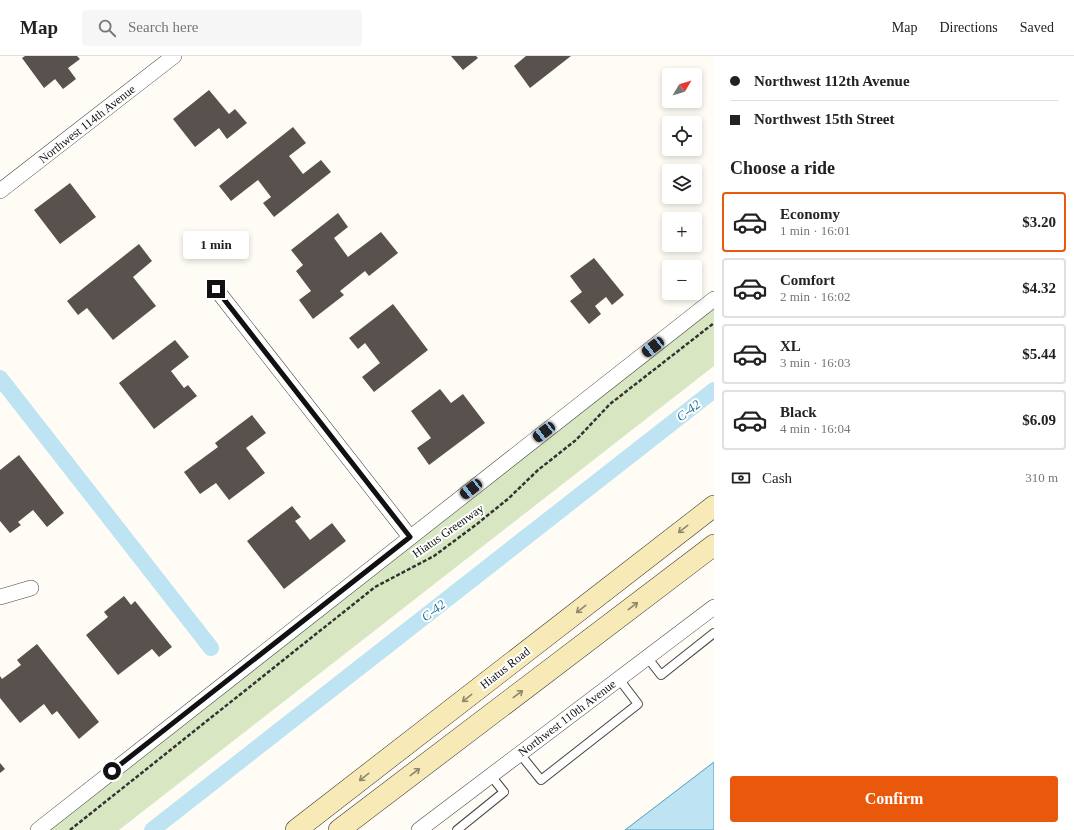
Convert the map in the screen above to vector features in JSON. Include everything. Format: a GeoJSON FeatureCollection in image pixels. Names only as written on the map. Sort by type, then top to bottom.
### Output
{"type":"FeatureCollection","features":[{"type":"Feature","properties":{"kind":"main road","name":"Hiatus Road"},"geometry":{"type":"LineString","coordinates":[[296,830],[714,506]]}},
{"type":"Feature","properties":{"kind":"main road"},"geometry":{"type":"LineString","coordinates":[[339,830],[714,545]]}},
{"type":"Feature","properties":{"kind":"street","name":"Northwest 114th Avenue"},"geometry":{"type":"LineString","coordinates":[[0,191],[174,56]]}},
{"type":"Feature","properties":{"kind":"street"},"geometry":{"type":"LineString","coordinates":[[216,289],[410,537]]}},
{"type":"Feature","properties":{"kind":"street"},"geometry":{"type":"LineString","coordinates":[[38,830],[714,299]]}},
{"type":"Feature","properties":{"kind":"street"},"geometry":{"type":"LineString","coordinates":[[0,597],[31,588]]}},
{"type":"Feature","properties":{"kind":"street","name":"Northwest 110th Avenue"},"geometry":{"type":"LineString","coordinates":[[420,830],[714,607]]}},
{"type":"Feature","properties":{"kind":"lane"},"geometry":{"type":"LineString","coordinates":[[647,657],[661,675],[714,633]]}},
{"type":"Feature","properties":{"kind":"lane"},"geometry":{"type":"LineString","coordinates":[[520,754],[541,780],[638,704],[619,679]]}},
{"type":"Feature","properties":{"kind":"lane"},"geometry":{"type":"LineString","coordinates":[[457,830],[504,792],[491,776]]}},
{"type":"Feature","properties":{"kind":"path","name":"Hiatus Greenway"},"geometry":{"type":"LineString","coordinates":[[70,830],[90,816],[375,587],[434,556],[477,524],[509,498],[538,470],[576,440],[610,404],[714,324]]}},
{"type":"Feature","properties":{"kind":"green space"},"geometry":{"type":"Polygon","coordinates":[[[714,307],[714,366],[119,830],[45,830],[714,307]]]}},
{"type":"Feature","properties":{"kind":"water"},"geometry":{"type":"Polygon","coordinates":[[[714,762],[714,830],[625,830],[714,762]]]}},
{"type":"Feature","properties":{"kind":"building"},"geometry":{"type":"Polygon","coordinates":[[[25,56],[77,56],[80,59],[68,68],[76,79],[63,89],[55,79],[44,88],[22,58],[25,56]]]}},
{"type":"Feature","properties":{"kind":"building"},"geometry":{"type":"Polygon","coordinates":[[[451,56],[476,56],[478,58],[463,70],[451,56]]]}},
{"type":"Feature","properties":{"kind":"building"},"geometry":{"type":"Polygon","coordinates":[[[526,56],[571,56],[530,88],[514,66],[526,56]]]}},
{"type":"Feature","properties":{"kind":"building"},"geometry":{"type":"Polygon","coordinates":[[[209,90],[229,114],[235,109],[247,123],[227,139],[219,128],[195,147],[173,119],[209,90]]]}},
{"type":"Feature","properties":{"kind":"building"},"geometry":{"type":"Polygon","coordinates":[[[293,127],[306,143],[289,156],[303,174],[321,160],[331,172],[274,217],[263,203],[271,197],[258,180],[231,201],[219,186],[293,127]]]}},
{"type":"Feature","properties":{"kind":"building"},"geometry":{"type":"Polygon","coordinates":[[[70,183],[96,217],[60,244],[34,210],[70,183]]]}},
{"type":"Feature","properties":{"kind":"building"},"geometry":{"type":"Polygon","coordinates":[[[338,213],[348,227],[334,238],[348,257],[381,232],[398,253],[369,276],[365,271],[340,291],[344,295],[313,319],[299,300],[311,291],[296,271],[303,265],[291,250],[338,213]]]}},
{"type":"Feature","properties":{"kind":"building"},"geometry":{"type":"Polygon","coordinates":[[[139,244],[152,261],[133,277],[156,306],[113,340],[87,308],[78,315],[67,301],[139,244]]]}},
{"type":"Feature","properties":{"kind":"building"},"geometry":{"type":"Polygon","coordinates":[[[594,258],[624,295],[612,305],[606,297],[595,306],[601,314],[589,324],[570,301],[582,292],[570,276],[594,258]]]}},
{"type":"Feature","properties":{"kind":"building"},"geometry":{"type":"Polygon","coordinates":[[[393,304],[428,350],[374,392],[362,377],[380,363],[365,343],[358,349],[349,338],[393,304]]]}},
{"type":"Feature","properties":{"kind":"building"},"geometry":{"type":"Polygon","coordinates":[[[175,340],[189,357],[171,371],[184,388],[188,385],[197,396],[154,429],[119,383],[175,340]]]}},
{"type":"Feature","properties":{"kind":"building"},"geometry":{"type":"Polygon","coordinates":[[[440,389],[451,403],[463,394],[485,423],[429,465],[417,448],[431,438],[411,411],[440,389]]]}},
{"type":"Feature","properties":{"kind":"building"},"geometry":{"type":"Polygon","coordinates":[[[252,415],[266,433],[246,448],[265,473],[229,500],[216,483],[200,494],[184,472],[218,447],[215,443],[252,415]]]}},
{"type":"Feature","properties":{"kind":"building"},"geometry":{"type":"Polygon","coordinates":[[[19,455],[64,513],[47,527],[33,510],[18,522],[21,525],[10,533],[0,521],[0,470],[19,455]]]}},
{"type":"Feature","properties":{"kind":"building"},"geometry":{"type":"Polygon","coordinates":[[[292,506],[301,517],[295,521],[310,540],[332,523],[346,541],[284,589],[247,541],[292,506]]]}},
{"type":"Feature","properties":{"kind":"building"},"geometry":{"type":"Polygon","coordinates":[[[124,596],[131,605],[135,601],[172,647],[159,657],[152,649],[118,675],[86,635],[108,617],[104,612],[124,596]]]}},
{"type":"Feature","properties":{"kind":"building"},"geometry":{"type":"Polygon","coordinates":[[[37,644],[99,722],[79,739],[57,711],[52,715],[44,704],[20,723],[0,698],[0,676],[2,679],[21,665],[17,660],[37,644]]]}},
{"type":"Feature","properties":{"kind":"building"},"geometry":{"type":"Polygon","coordinates":[[[0,763],[5,769],[0,773],[0,763]]]}},
{"type":"Feature","properties":{"kind":"waterway"},"geometry":{"type":"LineString","coordinates":[[0,378],[211,648]]}},
{"type":"Feature","properties":{"kind":"waterway","name":"C-42"},"geometry":{"type":"LineString","coordinates":[[152,830],[714,390]]}},
{"type":"Feature","properties":{"kind":"route"},"geometry":{"type":"LineString","coordinates":[[112,771],[410,537],[216,289]]}}]}
